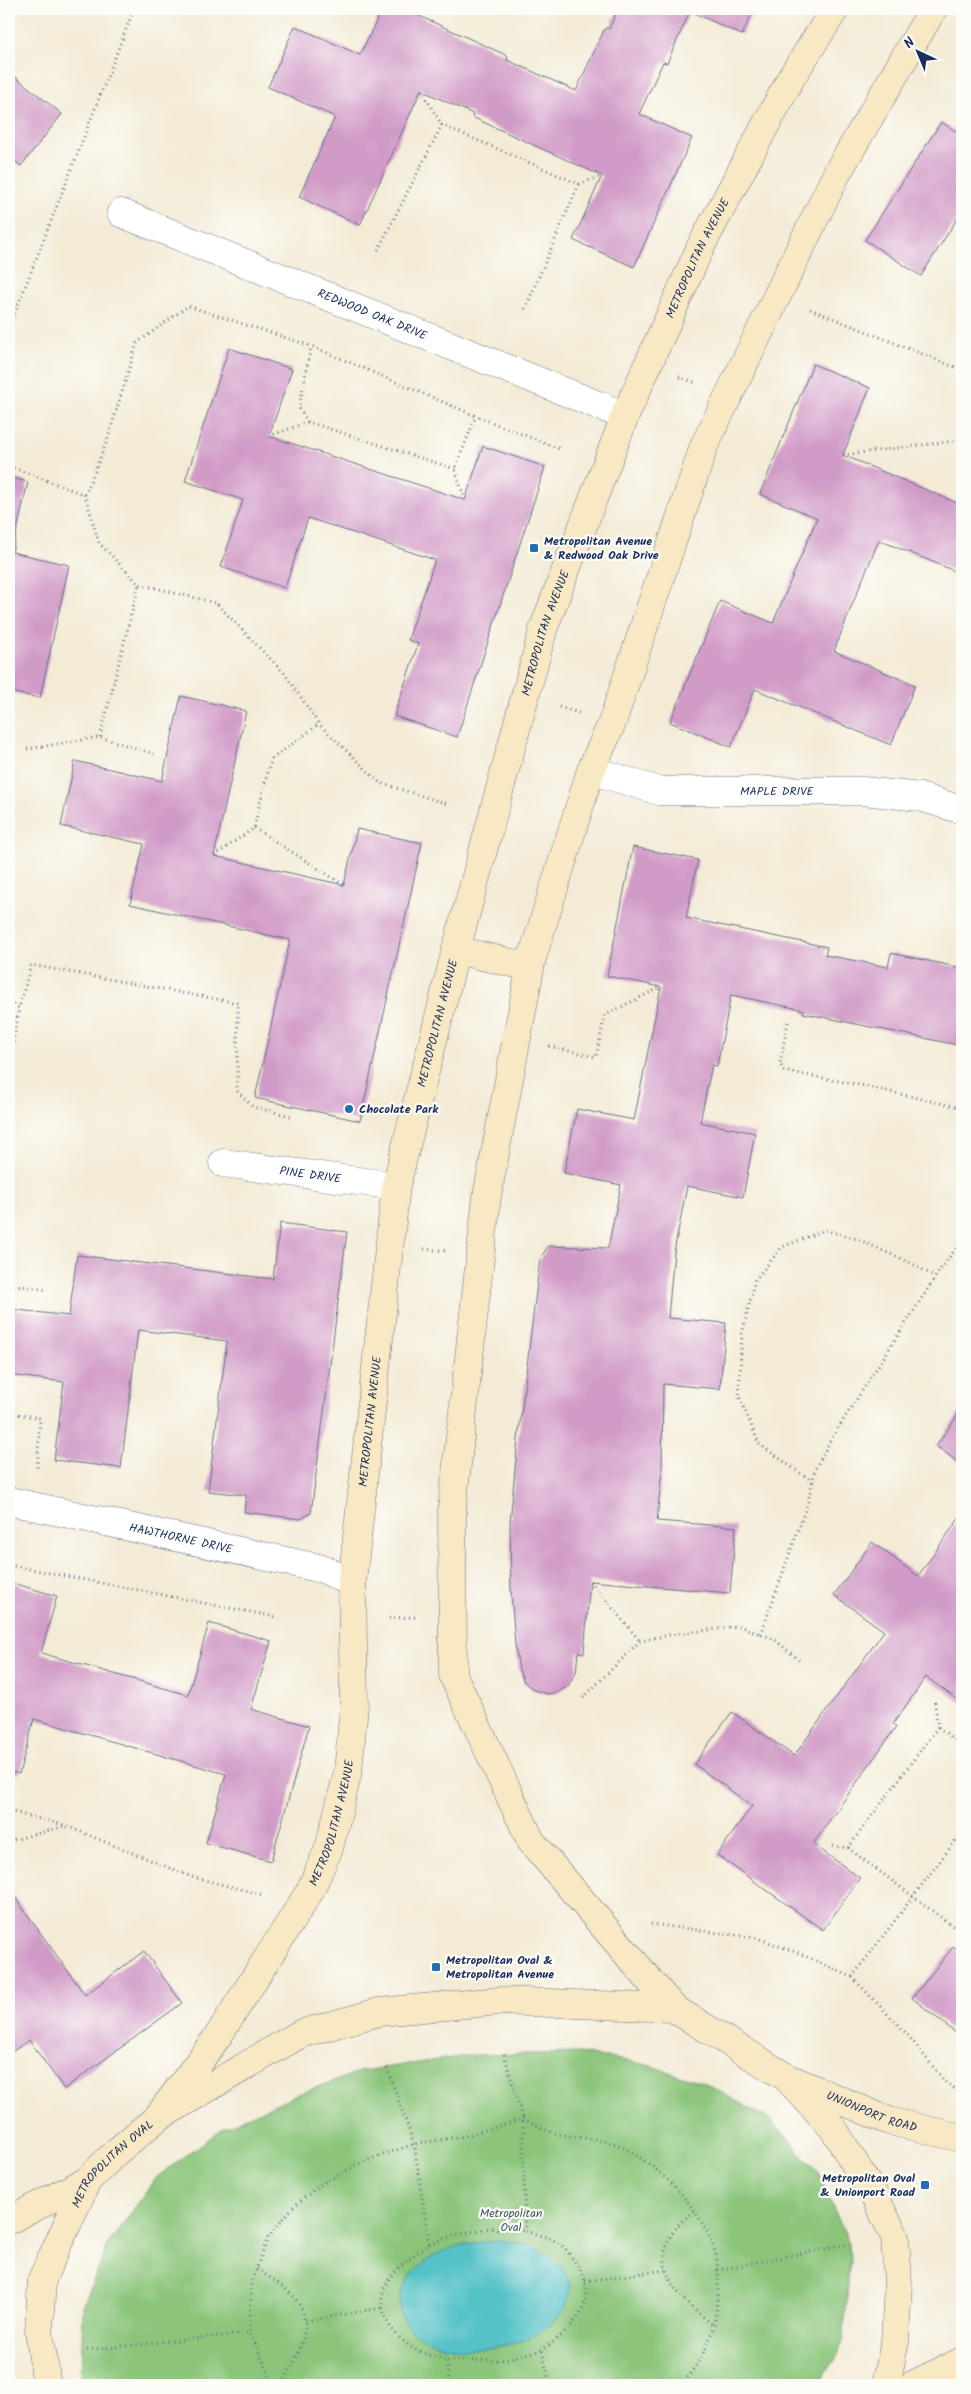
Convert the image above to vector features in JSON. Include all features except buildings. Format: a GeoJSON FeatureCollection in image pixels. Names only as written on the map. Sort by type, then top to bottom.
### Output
{"type":"FeatureCollection","features":[{"type":"Feature","properties":{"kind":"street","name":"METROPOLITAN AVENUE"},"geometry":{"type":"LineString","coordinates":[[158,2118],[218,2036],[310,1891],[329,1848],[348,1772],[354,1704],[352,1583],[396,1186],[456,950],[544,628],[625,416],[701,246],[791,78],[835,9]]}},
{"type":"Feature","properties":{"kind":"street"},"geometry":{"type":"LineString","coordinates":[[672,2008],[531,1841],[453,1675],[452,1509],[487,1196],[530,967],[592,770],[612,723],[704,446],[837,173],[933,9]]}},
{"type":"Feature","properties":{"kind":"street","name":"REDWOOD OAK DRIVE"},"geometry":{"type":"LineString","coordinates":[[121,214],[625,416]]}},
{"type":"Feature","properties":{"kind":"street","name":"MAPLE DRIVE"},"geometry":{"type":"LineString","coordinates":[[592,770],[659,791],[863,791],[920,797],[962,810]]}},
{"type":"Feature","properties":{"kind":"street"},"geometry":{"type":"LineString","coordinates":[[456,950],[530,967]]}},
{"type":"Feature","properties":{"kind":"street","name":"PINE DRIVE"},"geometry":{"type":"LineString","coordinates":[[223,1163],[396,1186]]}},
{"type":"Feature","properties":{"kind":"street","name":"HAWTHORNE DRIVE"},"geometry":{"type":"LineString","coordinates":[[9,1501],[323,1569],[352,1583]]}},
{"type":"Feature","properties":{"kind":"street","name":"METROPOLITAN OVAL"},"geometry":{"type":"LineString","coordinates":[[47,2385],[39,2331],[42,2279],[87,2181],[158,2118],[300,2034],[379,2012],[500,2001],[672,2008],[786,2077],[833,2128],[874,2195],[895,2237],[898,2282],[895,2341],[886,2385]]}},
{"type":"Feature","properties":{"kind":"street","name":"UNIONPORT ROAD"},"geometry":{"type":"LineString","coordinates":[[786,2077],[889,2121],[962,2138]]}},
{"type":"Feature","properties":{"kind":"street"},"geometry":{"type":"LineString","coordinates":[[9,2220],[87,2181]]}},
{"type":"Feature","properties":{"kind":"street"},"geometry":{"type":"LineString","coordinates":[[912,2385],[962,2361]]}},
{"type":"Feature","properties":{"kind":"path"},"geometry":{"type":"LineString","coordinates":[[9,328],[134,9]]}},
{"type":"Feature","properties":{"kind":"path"},"geometry":{"type":"LineString","coordinates":[[421,90],[442,125],[579,184],[602,176]]}},
{"type":"Feature","properties":{"kind":"path"},"geometry":{"type":"LineString","coordinates":[[378,250],[442,125]]}},
{"type":"Feature","properties":{"kind":"path"},"geometry":{"type":"LineString","coordinates":[[524,309],[579,184]]}},
{"type":"Feature","properties":{"kind":"path"},"geometry":{"type":"LineString","coordinates":[[778,296],[962,370]]}},
{"type":"Feature","properties":{"kind":"path"},"geometry":{"type":"LineString","coordinates":[[448,804],[380,783],[319,724],[284,673],[216,602],[139,584],[99,543],[85,495],[107,441],[137,343],[188,306],[311,346],[476,416],[562,450]]}},
{"type":"Feature","properties":{"kind":"path"},"geometry":{"type":"LineString","coordinates":[[308,422],[299,408],[311,346]]}},
{"type":"Feature","properties":{"kind":"path"},"geometry":{"type":"LineString","coordinates":[[672,374],[700,384]]}},
{"type":"Feature","properties":{"kind":"path"},"geometry":{"type":"LineString","coordinates":[[465,500],[455,469],[476,416]]}},
{"type":"Feature","properties":{"kind":"path"},"geometry":{"type":"LineString","coordinates":[[269,436],[308,422],[455,469]]}},
{"type":"Feature","properties":{"kind":"path"},"geometry":{"type":"LineString","coordinates":[[843,455],[962,440]]}},
{"type":"Feature","properties":{"kind":"path"},"geometry":{"type":"LineString","coordinates":[[9,466],[85,495]]}},
{"type":"Feature","properties":{"kind":"path"},"geometry":{"type":"LineString","coordinates":[[100,737],[139,584]]}},
{"type":"Feature","properties":{"kind":"path"},"geometry":{"type":"LineString","coordinates":[[555,706],[580,713]]}},
{"type":"Feature","properties":{"kind":"path"},"geometry":{"type":"LineString","coordinates":[[214,856],[254,828],[272,759],[319,724]]}},
{"type":"Feature","properties":{"kind":"path"},"geometry":{"type":"LineString","coordinates":[[27,749],[100,737],[154,754]]}},
{"type":"Feature","properties":{"kind":"path"},"geometry":{"type":"LineString","coordinates":[[254,828],[344,885]]}},
{"type":"Feature","properties":{"kind":"path"},"geometry":{"type":"LineString","coordinates":[[9,1067],[19,1008],[32,965],[238,1003],[237,1091],[253,1107],[291,1116]]}},
{"type":"Feature","properties":{"kind":"path"},"geometry":{"type":"LineString","coordinates":[[517,1038],[596,1057],[605,1015],[661,987]]}},
{"type":"Feature","properties":{"kind":"path"},"geometry":{"type":"LineString","coordinates":[[9,1002],[19,1008]]}},
{"type":"Feature","properties":{"kind":"path"},"geometry":{"type":"LineString","coordinates":[[788,1022],[780,1062],[784,1071],[860,1085],[962,1108]]}},
{"type":"Feature","properties":{"kind":"path"},"geometry":{"type":"LineString","coordinates":[[813,1482],[759,1444],[739,1396],[742,1334],[755,1280],[782,1247],[825,1230],[857,1239],[913,1264],[935,1277]]}},
{"type":"Feature","properties":{"kind":"path"},"geometry":{"type":"LineString","coordinates":[[761,1634],[808,1502],[815,1469],[833,1436],[935,1277],[962,1240]]}},
{"type":"Feature","properties":{"kind":"path"},"geometry":{"type":"LineString","coordinates":[[9,1284],[47,1290]]}},
{"type":"Feature","properties":{"kind":"path"},"geometry":{"type":"LineString","coordinates":[[9,1413],[40,1418],[36,1475]]}},
{"type":"Feature","properties":{"kind":"path"},"geometry":{"type":"LineString","coordinates":[[9,1566],[276,1617]]}},
{"type":"Feature","properties":{"kind":"path"},"geometry":{"type":"LineString","coordinates":[[590,1581],[640,1641]]}},
{"type":"Feature","properties":{"kind":"path"},"geometry":{"type":"LineString","coordinates":[[389,1618],[422,1617]]}},
{"type":"Feature","properties":{"kind":"path"},"geometry":{"type":"LineString","coordinates":[[583,1698],[640,1641],[739,1626],[774,1639],[798,1660]]}},
{"type":"Feature","properties":{"kind":"path"},"geometry":{"type":"LineString","coordinates":[[848,1848],[938,1727],[934,1698]]}},
{"type":"Feature","properties":{"kind":"path"},"geometry":{"type":"LineString","coordinates":[[938,1727],[962,1745]]}},
{"type":"Feature","properties":{"kind":"path"},"geometry":{"type":"LineString","coordinates":[[9,1811],[66,1826],[192,1877],[264,1895]]}},
{"type":"Feature","properties":{"kind":"path"},"geometry":{"type":"LineString","coordinates":[[9,1841],[66,1826]]}},
{"type":"Feature","properties":{"kind":"path"},"geometry":{"type":"LineString","coordinates":[[852,1977],[962,1832]]}},
{"type":"Feature","properties":{"kind":"path"},"geometry":{"type":"LineString","coordinates":[[833,1846],[848,1848],[962,1933]]}},
{"type":"Feature","properties":{"kind":"path"},"geometry":{"type":"LineString","coordinates":[[651,1924],[757,1938],[796,1952],[852,1977],[907,2034],[946,2083],[962,2094]]}},
{"type":"Feature","properties":{"kind":"path"},"geometry":{"type":"LineString","coordinates":[[504,2054],[523,2119],[525,2231]]}},
{"type":"Feature","properties":{"kind":"path"},"geometry":{"type":"LineString","coordinates":[[387,2068],[414,2144],[429,2244]]}},
{"type":"Feature","properties":{"kind":"path"},"geometry":{"type":"LineString","coordinates":[[274,2385],[250,2333],[251,2283],[268,2238],[292,2207],[321,2184],[365,2161],[414,2144],[465,2136],[523,2119],[554,2133],[594,2138],[627,2149],[679,2190],[694,2211],[714,2249],[719,2281],[715,2326],[702,2358],[679,2385]]}},
{"type":"Feature","properties":{"kind":"path"},"geometry":{"type":"LineString","coordinates":[[694,2211],[674,2230],[665,2252],[665,2270],[674,2288],[688,2305],[715,2326]]}},
{"type":"Feature","properties":{"kind":"path"},"geometry":{"type":"LineString","coordinates":[[490,2228],[525,2231],[555,2241],[569,2254],[585,2280],[584,2305],[574,2325],[542,2350],[502,2360],[447,2361],[418,2351],[388,2325],[381,2308],[384,2289],[391,2277],[401,2265],[429,2244],[454,2235],[490,2228]]}},
{"type":"Feature","properties":{"kind":"path"},"geometry":{"type":"LineString","coordinates":[[717,2270],[849,2244]]}},
{"type":"Feature","properties":{"kind":"path"},"geometry":{"type":"LineString","coordinates":[[256,2269],[291,2294],[304,2312],[306,2321],[306,2329],[296,2358],[281,2385]]}},
{"type":"Feature","properties":{"kind":"path"},"geometry":{"type":"LineString","coordinates":[[585,2280],[665,2270]]}},
{"type":"Feature","properties":{"kind":"path"},"geometry":{"type":"LineString","coordinates":[[306,2321],[381,2308]]}},
{"type":"Feature","properties":{"kind":"path"},"geometry":{"type":"LineString","coordinates":[[87,2350],[250,2333]]}},
{"type":"Feature","properties":{"kind":"path"},"geometry":{"type":"LineString","coordinates":[[542,2350],[550,2385]]}},
{"type":"Feature","properties":{"kind":"path"},"geometry":{"type":"LineString","coordinates":[[447,2361],[449,2385]]}},
{"type":"Feature","properties":{"kind":"green space","name":"Metropolitan Oval"},"geometry":{"type":"Polygon","coordinates":[[[579,2053],[644,2064],[704,2083],[772,2121],[818,2172],[849,2244],[850,2260],[843,2343],[819,2385],[86,2385],[81,2377],[83,2306],[109,2243],[157,2177],[225,2127],[293,2096],[362,2071],[473,2055],[579,2053]]]}},
{"type":"Feature","properties":{"kind":"water"},"geometry":{"type":"Polygon","coordinates":[[[501,2241],[517,2243],[540,2250],[559,2265],[568,2278],[570,2291],[567,2303],[560,2315],[550,2325],[524,2340],[511,2344],[472,2349],[452,2347],[433,2342],[416,2333],[405,2322],[400,2309],[400,2297],[405,2284],[427,2261],[442,2252],[456,2247],[501,2241]]]}},
{"type":"Feature","properties":{"kind":"place","name":"Metropolitan Avenue & Redwood Oak Drive"},"geometry":{"type":"Point","coordinates":[534,548]}},
{"type":"Feature","properties":{"kind":"place","name":"Chocolate Park"},"geometry":{"type":"Point","coordinates":[349,1109]}},
{"type":"Feature","properties":{"kind":"place","name":"Metropolitan Oval & Metropolitan Avenue"},"geometry":{"type":"Point","coordinates":[436,1967]}},
{"type":"Feature","properties":{"kind":"place","name":"Metropolitan Oval & Unionport Road"},"geometry":{"type":"Point","coordinates":[925,2185]}}]}
